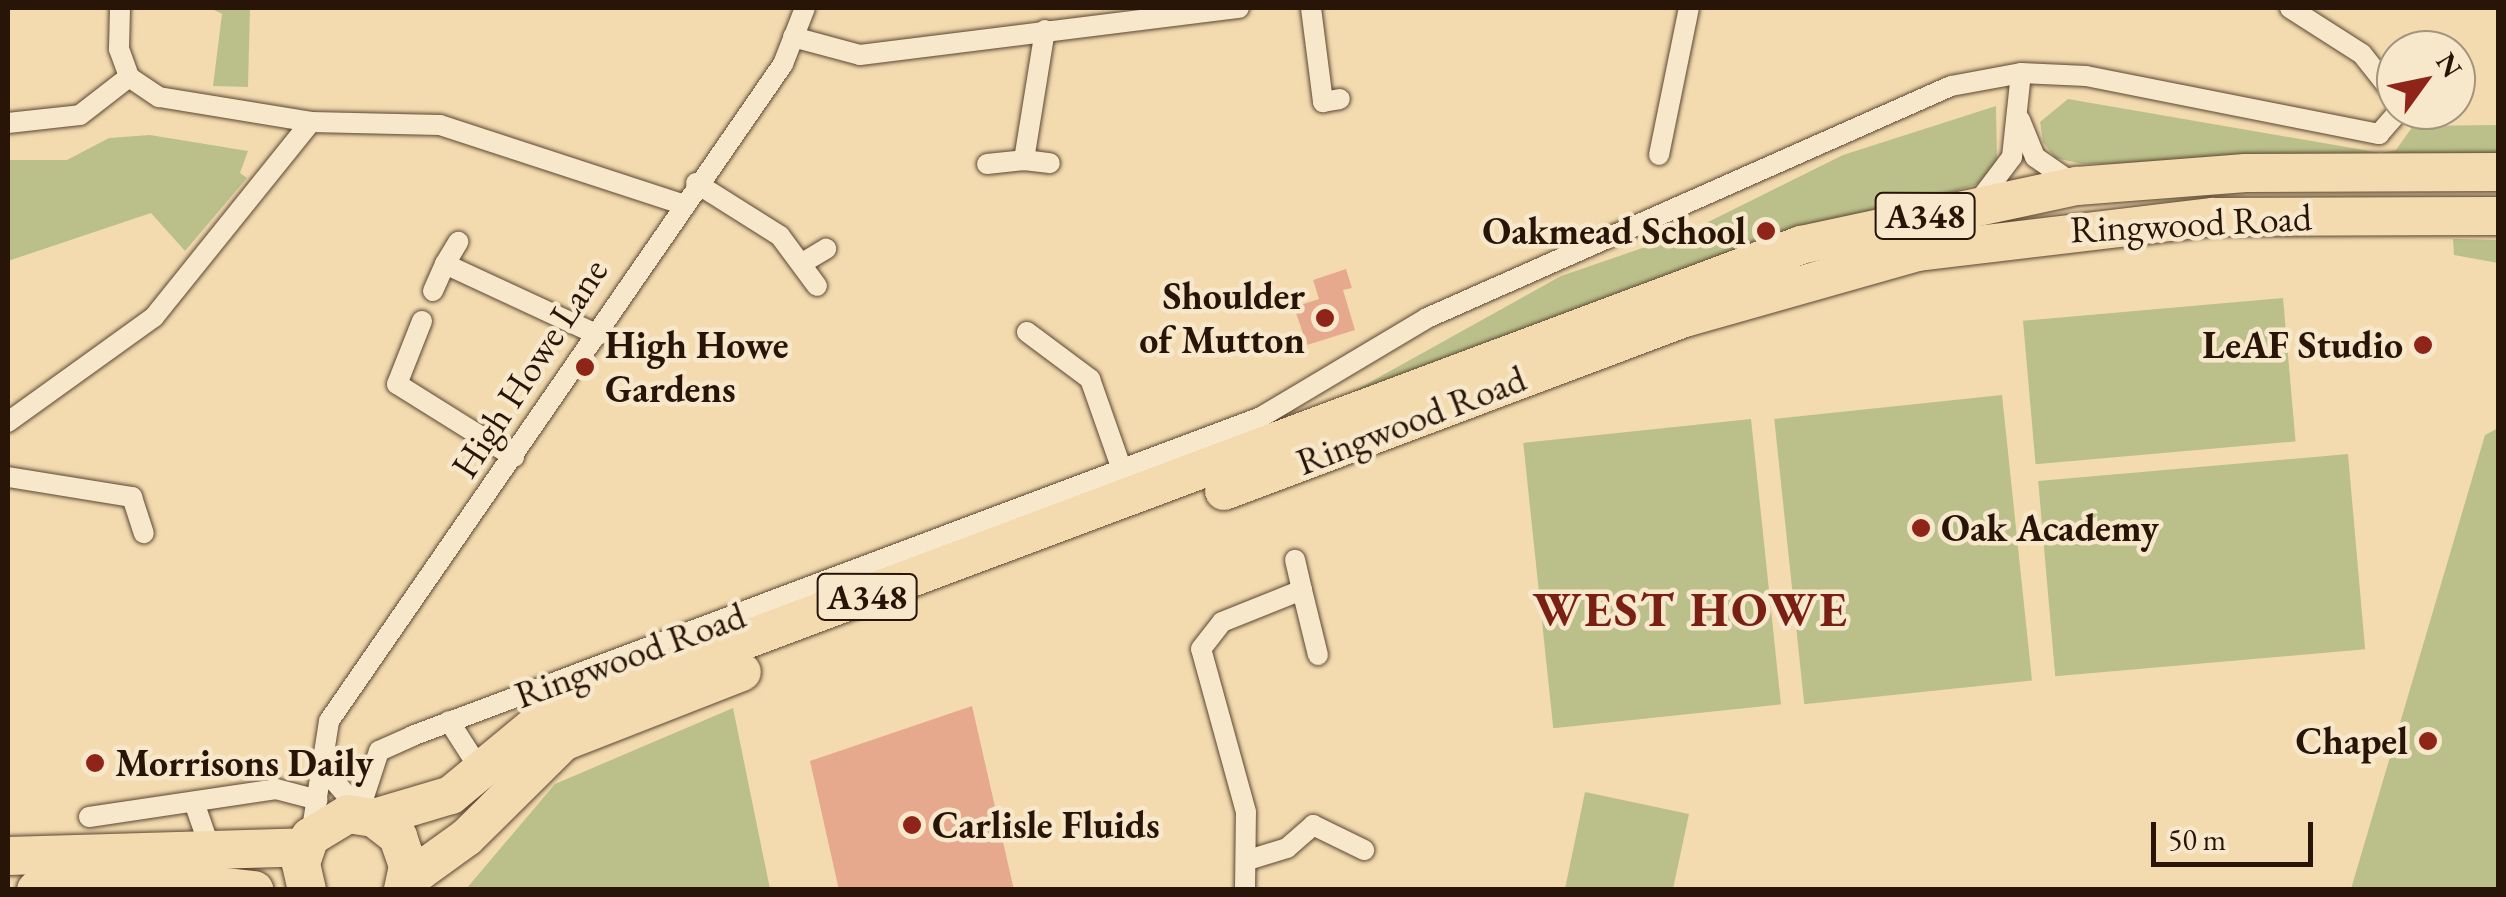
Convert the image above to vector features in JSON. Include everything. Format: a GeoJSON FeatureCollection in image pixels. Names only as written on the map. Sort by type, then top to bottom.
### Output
{"type":"FeatureCollection","features":[{"type":"Feature","properties":{"kind":"highway","name":"Ringwood Road"},"geometry":{"type":"LineString","coordinates":[[365,805],[430,806],[550,713],[1710,275],[1976,204],[2077,186],[2246,173],[2498,172]]}},
{"type":"Feature","properties":{"kind":"highway","name":"Ringwood Road"},"geometry":{"type":"LineString","coordinates":[[404,885],[466,838],[543,756],[591,729],[1578,356],[1788,285],[1918,252],[2056,230],[2213,217],[2498,216]]}},
{"type":"Feature","properties":{"kind":"highway"},"geometry":{"type":"LineString","coordinates":[[8,856],[308,842],[334,818],[365,805],[398,836],[404,885]]}},
{"type":"Feature","properties":{"kind":"highway"},"geometry":{"type":"LineString","coordinates":[[307,890],[308,842]]}},
{"type":"Feature","properties":{"kind":"highway"},"geometry":{"type":"LineString","coordinates":[[36,890],[160,880],[254,890]]}},
{"type":"Feature","properties":{"kind":"street"},"geometry":{"type":"LineString","coordinates":[[120,8],[119,50],[129,78],[187,108],[312,122],[440,126],[682,204]]}},
{"type":"Feature","properties":{"kind":"street","name":"High Howe Lane"},"geometry":{"type":"LineString","coordinates":[[308,842],[329,721],[598,335],[696,183],[766,88],[805,8]]}},
{"type":"Feature","properties":{"kind":"street"},"geometry":{"type":"LineString","coordinates":[[793,37],[860,55],[1240,8]]}},
{"type":"Feature","properties":{"kind":"street"},"geometry":{"type":"LineString","coordinates":[[1311,8],[1322,102]]}},
{"type":"Feature","properties":{"kind":"street"},"geometry":{"type":"LineString","coordinates":[[1658,154],[1689,8]]}},
{"type":"Feature","properties":{"kind":"street"},"geometry":{"type":"LineString","coordinates":[[2290,8],[2362,54],[2376,72]]}},
{"type":"Feature","properties":{"kind":"street"},"geometry":{"type":"LineString","coordinates":[[1024,160],[1045,30]]}},
{"type":"Feature","properties":{"kind":"street","name":"Ringwood Road"},"geometry":{"type":"LineString","coordinates":[[365,805],[379,751],[448,721],[1298,401],[1427,318],[1923,97],[2021,72],[2086,76],[2360,132],[2378,134],[2382,130]]}},
{"type":"Feature","properties":{"kind":"street","name":"Ringwood Road"},"geometry":{"type":"LineString","coordinates":[[1976,204],[2000,182],[2019,118],[2021,72]]}},
{"type":"Feature","properties":{"kind":"street"},"geometry":{"type":"LineString","coordinates":[[8,123],[80,115],[129,78]]}},
{"type":"Feature","properties":{"kind":"street","name":"Ringwood Road"},"geometry":{"type":"LineString","coordinates":[[2019,118],[2035,157],[2077,186]]}},
{"type":"Feature","properties":{"kind":"street"},"geometry":{"type":"LineString","coordinates":[[8,422],[154,316],[312,122]]}},
{"type":"Feature","properties":{"kind":"street"},"geometry":{"type":"LineString","coordinates":[[986,164],[1024,160],[1050,163]]}},
{"type":"Feature","properties":{"kind":"street"},"geometry":{"type":"LineString","coordinates":[[696,183],[780,236],[804,262],[817,286]]}},
{"type":"Feature","properties":{"kind":"street"},"geometry":{"type":"LineString","coordinates":[[433,291],[458,242]]}},
{"type":"Feature","properties":{"kind":"street"},"geometry":{"type":"LineString","coordinates":[[804,262],[826,249]]}},
{"type":"Feature","properties":{"kind":"street"},"geometry":{"type":"LineString","coordinates":[[445,264],[598,335]]}},
{"type":"Feature","properties":{"kind":"street"},"geometry":{"type":"LineString","coordinates":[[422,320],[396,384],[514,457]]}},
{"type":"Feature","properties":{"kind":"street"},"geometry":{"type":"LineString","coordinates":[[1027,332],[1090,379],[1122,470]]}},
{"type":"Feature","properties":{"kind":"street"},"geometry":{"type":"LineString","coordinates":[[8,478],[132,497],[144,533]]}},
{"type":"Feature","properties":{"kind":"street"},"geometry":{"type":"LineString","coordinates":[[1295,560],[1318,655]]}},
{"type":"Feature","properties":{"kind":"street"},"geometry":{"type":"LineString","coordinates":[[1245,890],[1248,860],[1241,785],[1201,649],[1222,622],[1302,590]]}},
{"type":"Feature","properties":{"kind":"street"},"geometry":{"type":"LineString","coordinates":[[448,721],[480,770]]}},
{"type":"Feature","properties":{"kind":"street"},"geometry":{"type":"LineString","coordinates":[[322,768],[365,805]]}},
{"type":"Feature","properties":{"kind":"street"},"geometry":{"type":"LineString","coordinates":[[90,817],[195,805],[276,789],[318,800]]}},
{"type":"Feature","properties":{"kind":"street"},"geometry":{"type":"LineString","coordinates":[[195,805],[210,848]]}},
{"type":"Feature","properties":{"kind":"street"},"geometry":{"type":"LineString","coordinates":[[1248,860],[1287,848],[1313,825],[1364,850]]}},
{"type":"Feature","properties":{"kind":"green space"},"geometry":{"type":"Polygon","coordinates":[[[210,8],[250,8],[248,87],[213,86],[222,14],[210,8]]]}},
{"type":"Feature","properties":{"kind":"green space"},"geometry":{"type":"Polygon","coordinates":[[[2068,99],[2381,153],[2396,150],[2410,130],[2476,130],[2476,125],[2498,125],[2498,158],[2083,164],[2055,158],[2043,142],[2040,122],[2068,99]]]}},
{"type":"Feature","properties":{"kind":"green space"},"geometry":{"type":"Polygon","coordinates":[[[1996,106],[1997,161],[1978,184],[1641,284],[1329,405],[1561,276],[1686,233],[1843,155],[1996,106]]]}},
{"type":"Feature","properties":{"kind":"green space"},"geometry":{"type":"Polygon","coordinates":[[[150,135],[248,151],[240,173],[247,178],[185,251],[151,213],[8,261],[8,160],[67,160],[109,138],[150,135]]]}},
{"type":"Feature","properties":{"kind":"green space"},"geometry":{"type":"Polygon","coordinates":[[[2453,239],[2498,240],[2498,263],[2454,255],[2453,239]]]}},
{"type":"Feature","properties":{"kind":"green space"},"geometry":{"type":"Polygon","coordinates":[[[2283,298],[2296,441],[2036,464],[2023,321],[2283,298]]]}},
{"type":"Feature","properties":{"kind":"green space"},"geometry":{"type":"Polygon","coordinates":[[[2002,395],[2032,680],[1804,704],[1774,419],[2002,395]]]}},
{"type":"Feature","properties":{"kind":"green space"},"geometry":{"type":"Polygon","coordinates":[[[1751,419],[1781,704],[1553,728],[1523,443],[1751,419]]]}},
{"type":"Feature","properties":{"kind":"green space"},"geometry":{"type":"Polygon","coordinates":[[[2498,428],[2498,889],[2351,889],[2485,435],[2498,428]]]}},
{"type":"Feature","properties":{"kind":"green space"},"geometry":{"type":"Polygon","coordinates":[[[2348,454],[2365,649],[2055,676],[2038,481],[2348,454]]]}},
{"type":"Feature","properties":{"kind":"green space"},"geometry":{"type":"Polygon","coordinates":[[[733,708],[770,889],[466,889],[555,784],[733,708]]]}},
{"type":"Feature","properties":{"kind":"green space"},"geometry":{"type":"Polygon","coordinates":[[[1585,792],[1689,814],[1673,889],[1565,889],[1585,792]]]}},
{"type":"Feature","properties":{"kind":"building","name":"Shoulder of Mutton"},"geometry":{"type":"Polygon","coordinates":[[[1346,269],[1352,288],[1343,290],[1355,330],[1307,345],[1294,307],[1319,299],[1313,280],[1346,269]]]}},
{"type":"Feature","properties":{"kind":"building","name":"Carlisle Fluids"},"geometry":{"type":"Polygon","coordinates":[[[972,706],[1014,890],[839,890],[810,761],[972,706]]]}},
{"type":"Feature","properties":{"kind":"place","name":"Oakmead School"},"geometry":{"type":"Point","coordinates":[1766,231]}},
{"type":"Feature","properties":{"kind":"place","name":"Shoulder of Mutton"},"geometry":{"type":"Point","coordinates":[1325,318]}},
{"type":"Feature","properties":{"kind":"place","name":"LeAF Studio"},"geometry":{"type":"Point","coordinates":[2423,345]}},
{"type":"Feature","properties":{"kind":"place","name":"High Howe Gardens"},"geometry":{"type":"Point","coordinates":[585,367]}},
{"type":"Feature","properties":{"kind":"place","name":"Oak Academy"},"geometry":{"type":"Point","coordinates":[1921,528]}},
{"type":"Feature","properties":{"kind":"place","name":"Chapel"},"geometry":{"type":"Point","coordinates":[2428,741]}},
{"type":"Feature","properties":{"kind":"place","name":"Morrisons Daily"},"geometry":{"type":"Point","coordinates":[95,763]}},
{"type":"Feature","properties":{"kind":"place","name":"Carlisle Fluids"},"geometry":{"type":"Point","coordinates":[912,825]}},
{"type":"Feature","properties":{"kind":"district","name":"WEST HOWE"},"geometry":{"type":"Point","coordinates":[1691,610]}}]}
